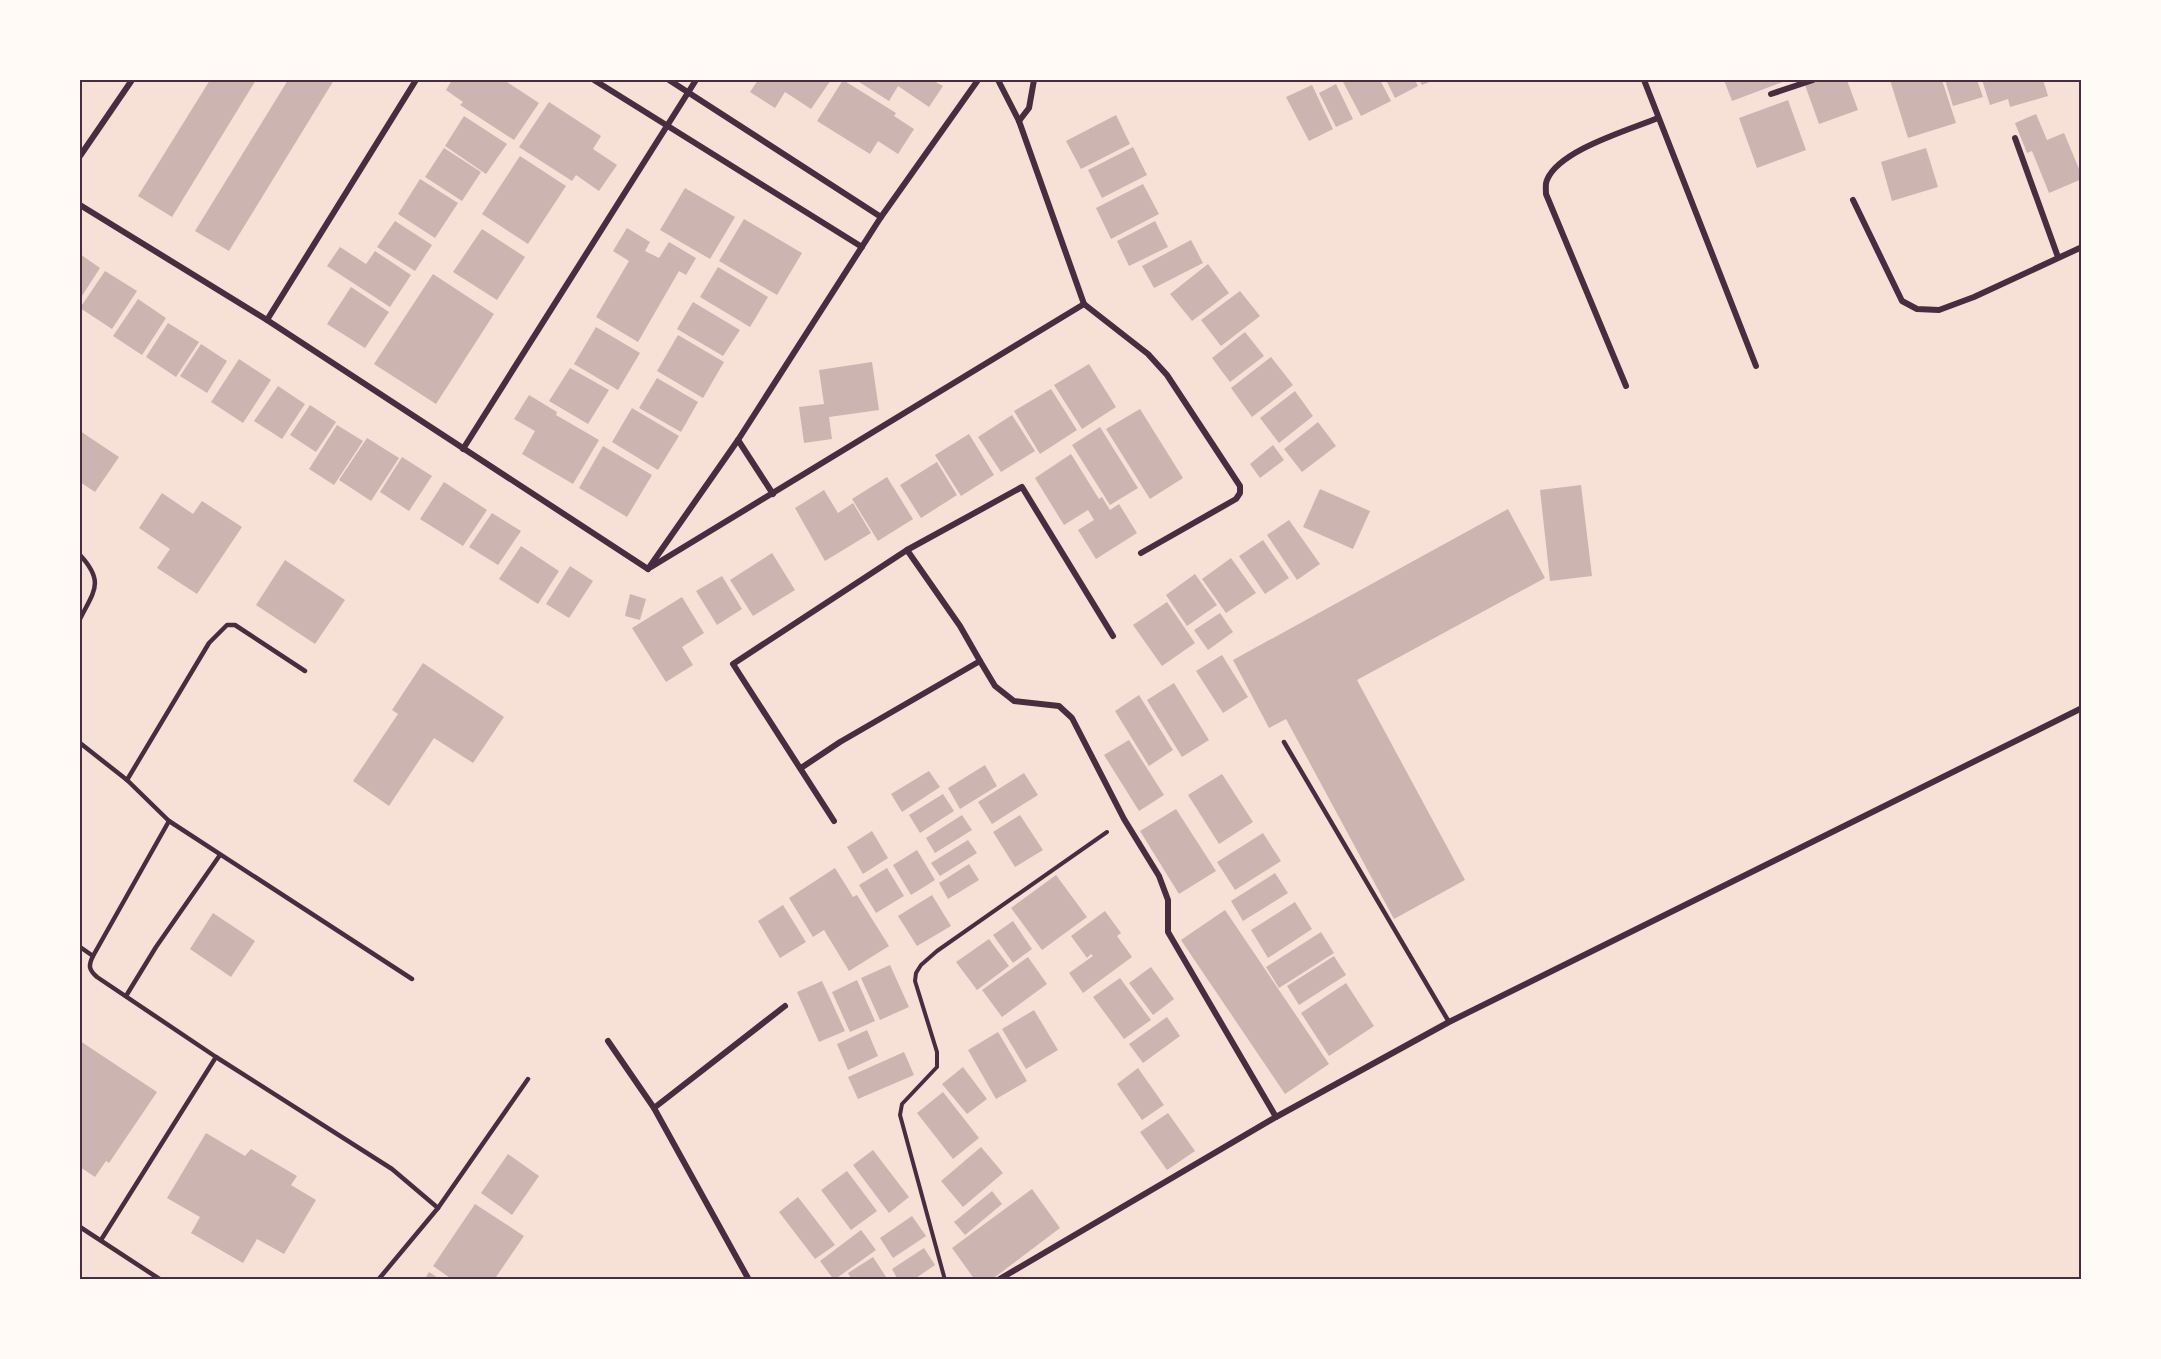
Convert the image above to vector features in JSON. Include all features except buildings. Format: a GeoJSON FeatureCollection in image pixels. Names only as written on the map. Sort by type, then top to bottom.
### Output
{"type":"FeatureCollection","features":[{"type":"Feature","properties":{"kind":"street"},"geometry":{"type":"LineString","coordinates":[[80,156],[132,80]]}},
{"type":"Feature","properties":{"kind":"street"},"geometry":{"type":"LineString","coordinates":[[267,320],[416,80]]}},
{"type":"Feature","properties":{"kind":"street"},"geometry":{"type":"LineString","coordinates":[[594,80],[861,247]]}},
{"type":"Feature","properties":{"kind":"street"},"geometry":{"type":"LineString","coordinates":[[669,80],[881,217]]}},
{"type":"Feature","properties":{"kind":"street"},"geometry":{"type":"LineString","coordinates":[[463,449],[696,80]]}},
{"type":"Feature","properties":{"kind":"street"},"geometry":{"type":"LineString","coordinates":[[648,569],[738,440],[881,217],[978,80]]}},
{"type":"Feature","properties":{"kind":"street"},"geometry":{"type":"LineString","coordinates":[[998,80],[1019,121],[1084,304],[1148,354],[1180,394],[1240,486],[1240,493],[1236,499],[1142,553]]}},
{"type":"Feature","properties":{"kind":"street"},"geometry":{"type":"LineString","coordinates":[[1019,121],[1029,108],[1034,80]]}},
{"type":"Feature","properties":{"kind":"street"},"geometry":{"type":"LineString","coordinates":[[1644,80],[1756,366]]}},
{"type":"Feature","properties":{"kind":"street"},"geometry":{"type":"LineString","coordinates":[[1771,94],[1813,80]]}},
{"type":"Feature","properties":{"kind":"street"},"geometry":{"type":"LineString","coordinates":[[1626,386],[1546,194],[1546,181],[1555,168],[1584,147],[1658,118]]}},
{"type":"Feature","properties":{"kind":"street"},"geometry":{"type":"LineString","coordinates":[[2015,138],[2058,257]]}},
{"type":"Feature","properties":{"kind":"street"},"geometry":{"type":"LineString","coordinates":[[1853,200],[1902,301],[1917,309],[1939,310],[1974,297],[2082,247]]}},
{"type":"Feature","properties":{"kind":"street"},"geometry":{"type":"LineString","coordinates":[[80,205],[267,320],[648,569]]}},
{"type":"Feature","properties":{"kind":"street"},"geometry":{"type":"LineString","coordinates":[[648,569],[1084,304]]}},
{"type":"Feature","properties":{"kind":"street"},"geometry":{"type":"LineString","coordinates":[[738,440],[773,494]]}},
{"type":"Feature","properties":{"kind":"street"},"geometry":{"type":"LineString","coordinates":[[834,821],[733,664],[907,550],[1022,488],[1113,636]]}},
{"type":"Feature","properties":{"kind":"street"},"geometry":{"type":"LineString","coordinates":[[907,550],[960,626],[994,686],[1014,701],[1059,706],[1072,718],[1124,819],[1159,876],[1168,900],[1168,932],[1276,1117]]}},
{"type":"Feature","properties":{"kind":"street"},"geometry":{"type":"LineString","coordinates":[[801,768],[840,742],[980,661]]}},
{"type":"Feature","properties":{"kind":"street"},"geometry":{"type":"LineString","coordinates":[[998,1280],[1276,1117],[1449,1022],[2082,708]]}},
{"type":"Feature","properties":{"kind":"street"},"geometry":{"type":"LineString","coordinates":[[654,1108],[785,1006]]}},
{"type":"Feature","properties":{"kind":"street"},"geometry":{"type":"LineString","coordinates":[[608,1041],[654,1108],[748,1280]]}},
{"type":"Feature","properties":{"kind":"lane"},"geometry":{"type":"LineString","coordinates":[[80,555],[94,574],[96,589],[80,620]]}},
{"type":"Feature","properties":{"kind":"lane"},"geometry":{"type":"LineString","coordinates":[[127,780],[209,643],[227,625],[235,625],[305,671]]}},
{"type":"Feature","properties":{"kind":"lane"},"geometry":{"type":"LineString","coordinates":[[1284,742],[1449,1022]]}},
{"type":"Feature","properties":{"kind":"lane"},"geometry":{"type":"LineString","coordinates":[[80,743],[127,780],[169,821],[412,979]]}},
{"type":"Feature","properties":{"kind":"lane"},"geometry":{"type":"LineString","coordinates":[[169,821],[93,956],[89,964],[90,970],[216,1057],[392,1169],[438,1208]]}},
{"type":"Feature","properties":{"kind":"lane"},"geometry":{"type":"LineString","coordinates":[[126,996],[156,947],[220,855]]}},
{"type":"Feature","properties":{"kind":"lane"},"geometry":{"type":"LineString","coordinates":[[80,947],[93,956]]}},
{"type":"Feature","properties":{"kind":"lane"},"geometry":{"type":"LineString","coordinates":[[101,1240],[216,1057]]}},
{"type":"Feature","properties":{"kind":"lane"},"geometry":{"type":"LineString","coordinates":[[378,1280],[438,1208],[528,1079]]}},
{"type":"Feature","properties":{"kind":"lane"},"geometry":{"type":"LineString","coordinates":[[80,1227],[161,1280]]}},
{"type":"Feature","properties":{"kind":"path"},"geometry":{"type":"LineString","coordinates":[[945,1280],[900,1114],[902,1104],[937,1067],[937,1052],[915,981],[916,973],[937,951],[1124,819]]}}]}
